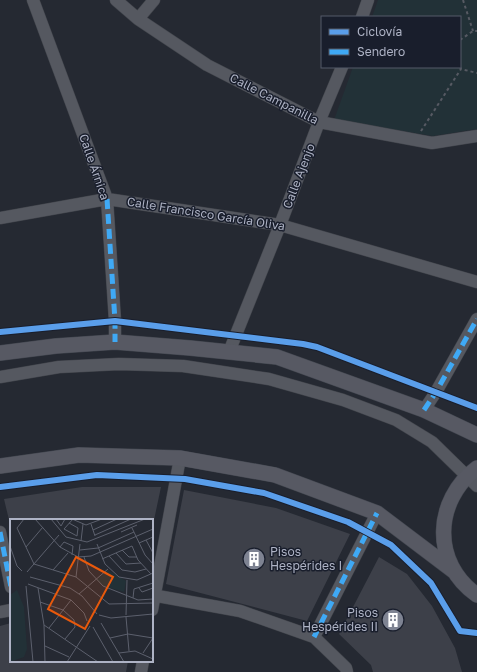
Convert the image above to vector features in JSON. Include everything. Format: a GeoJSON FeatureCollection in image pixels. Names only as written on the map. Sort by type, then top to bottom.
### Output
{"type":"FeatureCollection","features":[{"type":"Feature","properties":{"kind":"main road"},"geometry":{"type":"LineString","coordinates":[[0,354],[56,346],[114,342],[277,357],[424,410],[477,435]]}},
{"type":"Feature","properties":{"kind":"main road"},"geometry":{"type":"LineString","coordinates":[[0,466],[79,455],[180,458],[275,475],[377,514],[454,572],[468,589],[477,595]]}},
{"type":"Feature","properties":{"kind":"main road"},"geometry":{"type":"LineString","coordinates":[[454,572],[446,553],[443,532],[446,511],[454,492],[474,476]]}},
{"type":"Feature","properties":{"kind":"street","name":"Calle Árnica"},"geometry":{"type":"LineString","coordinates":[[33,0],[107,199],[114,313],[114,342]]}},
{"type":"Feature","properties":{"kind":"street","name":"Calle Campanilla"},"geometry":{"type":"LineString","coordinates":[[116,0],[138,19],[207,65],[319,122],[432,143],[477,136]]}},
{"type":"Feature","properties":{"kind":"street"},"geometry":{"type":"LineString","coordinates":[[138,19],[154,0]]}},
{"type":"Feature","properties":{"kind":"street"},"geometry":{"type":"LineString","coordinates":[[362,16],[368,0]]}},
{"type":"Feature","properties":{"kind":"street","name":"Calle Ajenjo"},"geometry":{"type":"LineString","coordinates":[[229,352],[342,68]]}},
{"type":"Feature","properties":{"kind":"street","name":"Calle Francisco García Oliva"},"geometry":{"type":"LineString","coordinates":[[0,218],[107,199],[280,225],[477,282]]}},
{"type":"Feature","properties":{"kind":"street"},"geometry":{"type":"LineString","coordinates":[[424,410],[436,392],[477,319]]}},
{"type":"Feature","properties":{"kind":"street"},"geometry":{"type":"LineString","coordinates":[[0,372],[56,362],[117,359],[194,364],[270,374],[340,394],[399,417],[434,438],[474,476]]}},
{"type":"Feature","properties":{"kind":"street"},"geometry":{"type":"LineString","coordinates":[[0,377],[59,367],[119,364],[183,366],[269,379],[343,400],[396,420],[432,442],[474,476]]}},
{"type":"Feature","properties":{"kind":"street"},"geometry":{"type":"LineString","coordinates":[[180,458],[153,594],[240,611],[314,637],[346,668],[347,672]]}},
{"type":"Feature","properties":{"kind":"street"},"geometry":{"type":"LineString","coordinates":[[314,637],[377,514]]}},
{"type":"Feature","properties":{"kind":"street"},"geometry":{"type":"LineString","coordinates":[[0,532],[10,582]]}},
{"type":"Feature","properties":{"kind":"street"},"geometry":{"type":"LineString","coordinates":[[0,612],[10,610]]}},
{"type":"Feature","properties":{"kind":"street"},"geometry":{"type":"LineString","coordinates":[[141,672],[143,662]]}},
{"type":"Feature","properties":{"kind":"path"},"geometry":{"type":"LineString","coordinates":[[463,0],[473,32]]}},
{"type":"Feature","properties":{"kind":"path"},"geometry":{"type":"LineString","coordinates":[[461,39],[477,31]]}},
{"type":"Feature","properties":{"kind":"path"},"geometry":{"type":"LineString","coordinates":[[415,140],[460,68],[477,73]]}},
{"type":"Feature","properties":{"kind":"shaded area"},"geometry":{"type":"Polygon","coordinates":[[[378,0],[477,0],[477,129],[433,136],[334,120],[353,68],[461,68],[461,16],[372,16],[378,0]]]}},
{"type":"Feature","properties":{"kind":"building"},"geometry":{"type":"Polygon","coordinates":[[[82,487],[161,487],[154,520],[9,520],[4,499],[82,487]]]}},
{"type":"Feature","properties":{"kind":"building","name":"Pisos Hespérides I"},"geometry":{"type":"Polygon","coordinates":[[[184,490],[276,508],[350,534],[307,621],[166,584],[184,490]]]}},
{"type":"Feature","properties":{"kind":"building","name":"Pisos Hespérides II"},"geometry":{"type":"Polygon","coordinates":[[[379,557],[407,574],[432,606],[455,648],[462,672],[373,672],[371,665],[339,634],[379,557]]]}},
{"type":"Feature","properties":{"kind":"building"},"geometry":{"type":"Polygon","coordinates":[[[10,623],[10,662],[128,662],[126,672],[0,672],[0,626],[10,623]]]}},
{"type":"Feature","properties":{"kind":"marked path"},"geometry":{"type":"LineString","coordinates":[[107,199],[115,342]]}},
{"type":"Feature","properties":{"kind":"marked path"},"geometry":{"type":"LineString","coordinates":[[424,410],[436,392],[477,319]]}},
{"type":"Feature","properties":{"kind":"marked path"},"geometry":{"type":"LineString","coordinates":[[314,637],[377,513]]}},
{"type":"Feature","properties":{"kind":"marked path"},"geometry":{"type":"LineString","coordinates":[[0,532],[10,582]]}},
{"type":"Feature","properties":{"kind":"cycle path"},"geometry":{"type":"LineString","coordinates":[[0,332],[115,321],[303,344],[317,347],[477,408]]}},
{"type":"Feature","properties":{"kind":"cycle path"},"geometry":{"type":"LineString","coordinates":[[0,487],[97,475],[185,479],[264,493],[348,522],[391,545],[431,583],[460,631],[477,633]]}},
{"type":"Feature","properties":{"kind":"place","name":"Pisos Hespérides I"},"geometry":{"type":"Point","coordinates":[254,559]}},
{"type":"Feature","properties":{"kind":"place","name":"Pisos Hespérides II"},"geometry":{"type":"Point","coordinates":[393,620]}}]}
